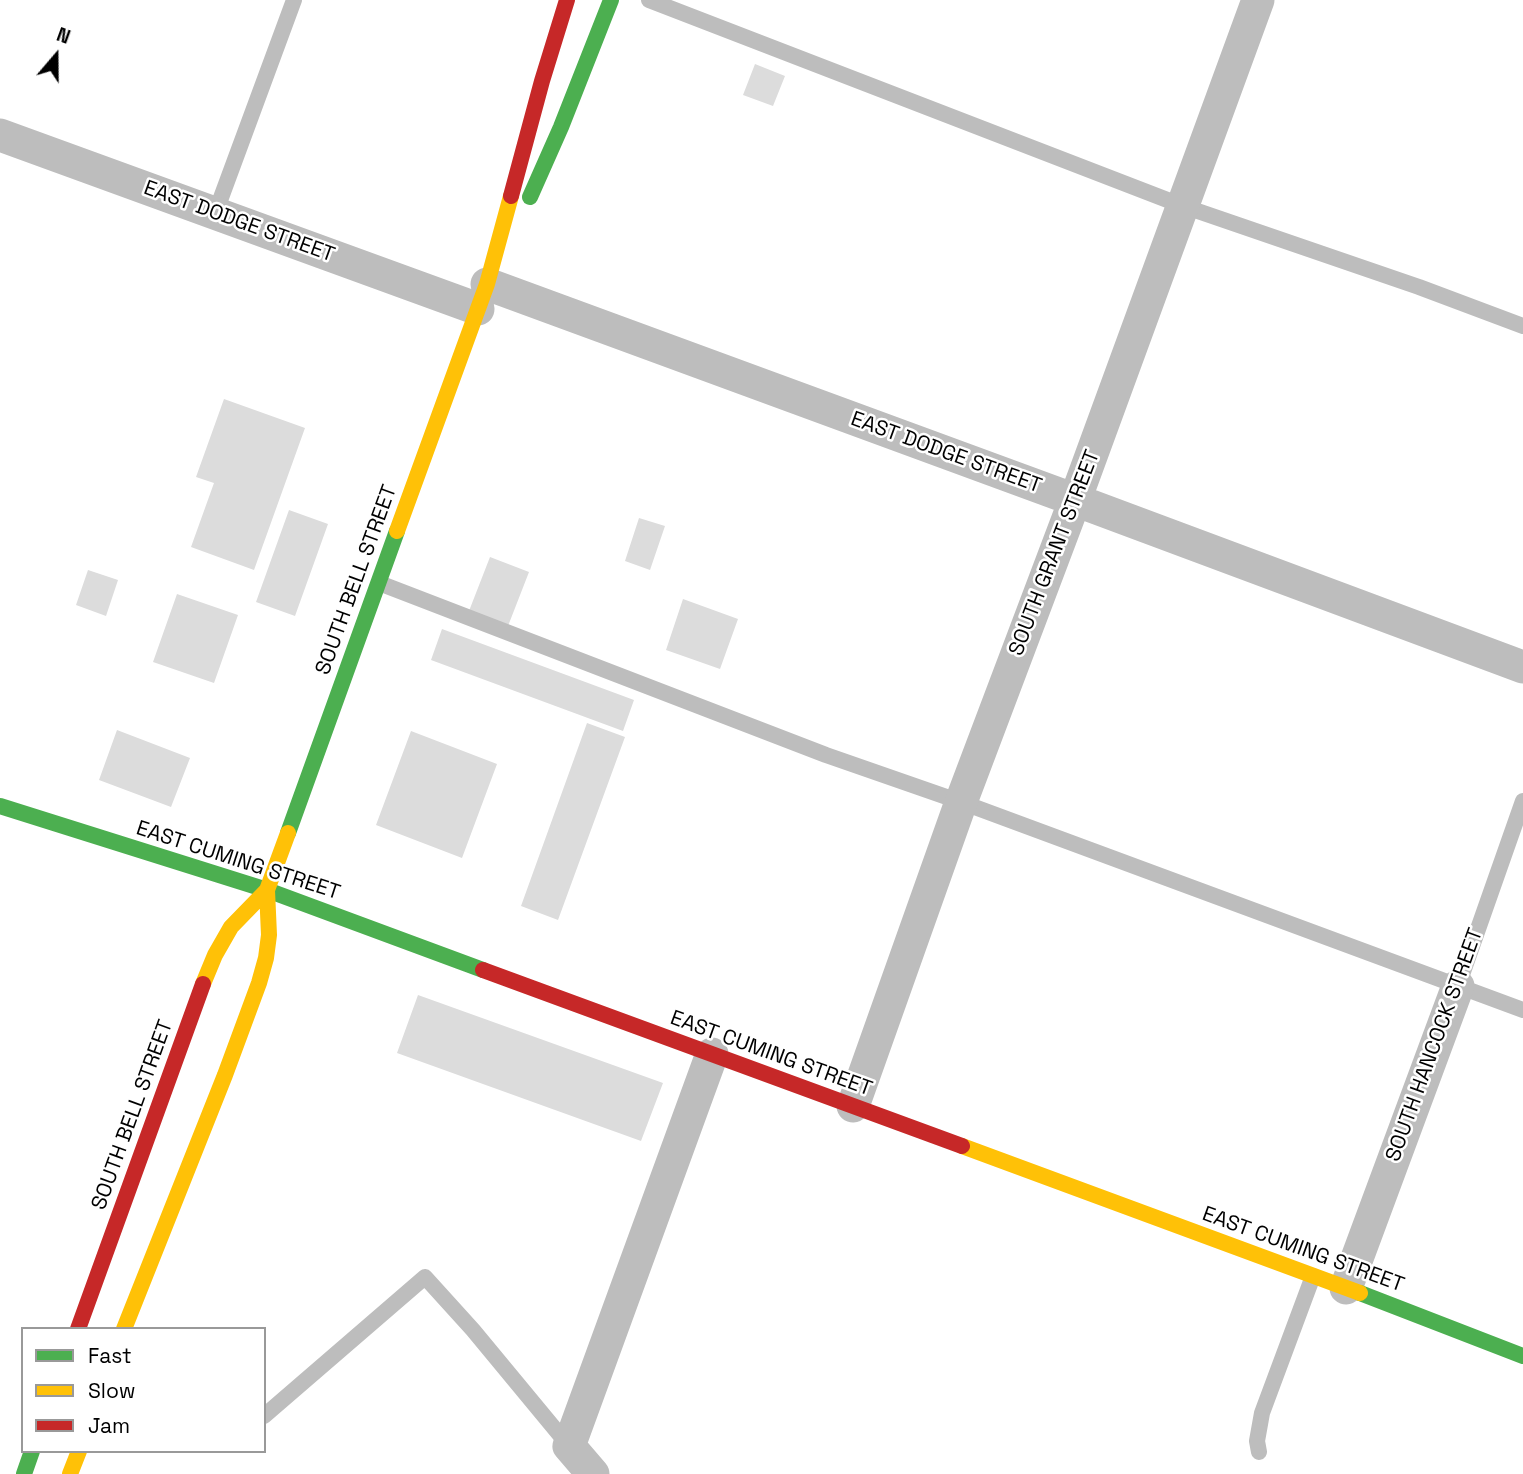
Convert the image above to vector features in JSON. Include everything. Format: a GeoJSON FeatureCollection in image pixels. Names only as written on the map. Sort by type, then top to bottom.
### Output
{"type":"FeatureCollection","features":[{"type":"Feature","properties":{"kind":"main road","name":"SOUTH BELL STREET"},"geometry":{"type":"LineString","coordinates":[[125,1327],[259,983],[269,935],[267,890],[482,296],[567,0]]}},
{"type":"Feature","properties":{"kind":"main road","name":"SOUTH BELL STREET"},"geometry":{"type":"LineString","coordinates":[[482,296],[548,158],[611,0]]}},
{"type":"Feature","properties":{"kind":"main road","name":"EAST CUMING STREET"},"geometry":{"type":"LineString","coordinates":[[0,806],[267,890],[1346,1288],[1523,1356]]}},
{"type":"Feature","properties":{"kind":"main road","name":"SOUTH BELL STREET"},"geometry":{"type":"LineString","coordinates":[[79,1327],[197,998],[215,955],[231,927],[267,890]]}},
{"type":"Feature","properties":{"kind":"main road"},"geometry":{"type":"LineString","coordinates":[[24,1474],[31,1453]]}},
{"type":"Feature","properties":{"kind":"main road"},"geometry":{"type":"LineString","coordinates":[[70,1474],[78,1453]]}},
{"type":"Feature","properties":{"kind":"street","name":"SOUTH GRANT STREET"},"geometry":{"type":"LineString","coordinates":[[853,1106],[961,803],[1258,0]]}},
{"type":"Feature","properties":{"kind":"street","name":"EAST DODGE STREET"},"geometry":{"type":"LineString","coordinates":[[0,135],[215,214],[482,296],[1075,500],[1523,667]]}},
{"type":"Feature","properties":{"kind":"street","name":"SOUTH HANCOCK STREET"},"geometry":{"type":"LineString","coordinates":[[1346,1288],[1458,986]]}},
{"type":"Feature","properties":{"kind":"street"},"geometry":{"type":"LineString","coordinates":[[593,1474],[569,1446],[712,1054]]}},
{"type":"Feature","properties":{"kind":"lane"},"geometry":{"type":"LineString","coordinates":[[215,214],[294,0]]}},
{"type":"Feature","properties":{"kind":"lane"},"geometry":{"type":"LineString","coordinates":[[649,0],[1183,206],[1419,287],[1523,327]]}},
{"type":"Feature","properties":{"kind":"lane"},"geometry":{"type":"LineString","coordinates":[[379,583],[826,755],[1523,1010]]}},
{"type":"Feature","properties":{"kind":"lane","name":"SOUTH HANCOCK STREET"},"geometry":{"type":"LineString","coordinates":[[1458,986],[1523,801]]}},
{"type":"Feature","properties":{"kind":"lane"},"geometry":{"type":"LineString","coordinates":[[1259,1452],[1262,1413],[1313,1276]]}},
{"type":"Feature","properties":{"kind":"lane"},"geometry":{"type":"LineString","coordinates":[[266,1414],[425,1277],[473,1330],[569,1446]]}},
{"type":"Feature","properties":{"kind":"building"},"geometry":{"type":"Polygon","coordinates":[[[755,64],[785,76],[773,106],[743,95],[755,64]]]}},
{"type":"Feature","properties":{"kind":"building"},"geometry":{"type":"Polygon","coordinates":[[[224,399],[305,428],[254,570],[191,547],[214,483],[196,477],[224,399]]]}},
{"type":"Feature","properties":{"kind":"building"},"geometry":{"type":"Polygon","coordinates":[[[289,510],[328,524],[295,616],[256,602],[289,510]]]}},
{"type":"Feature","properties":{"kind":"building"},"geometry":{"type":"Polygon","coordinates":[[[639,518],[665,526],[650,570],[625,561],[639,518]]]}},
{"type":"Feature","properties":{"kind":"building"},"geometry":{"type":"Polygon","coordinates":[[[490,557],[529,572],[508,626],[469,611],[490,557]]]}},
{"type":"Feature","properties":{"kind":"building"},"geometry":{"type":"Polygon","coordinates":[[[88,570],[118,580],[106,616],[76,605],[88,570]]]}},
{"type":"Feature","properties":{"kind":"building"},"geometry":{"type":"Polygon","coordinates":[[[177,594],[238,615],[214,683],[153,662],[177,594]]]}},
{"type":"Feature","properties":{"kind":"building"},"geometry":{"type":"Polygon","coordinates":[[[683,599],[738,619],[720,669],[666,650],[683,599]]]}},
{"type":"Feature","properties":{"kind":"building"},"geometry":{"type":"Polygon","coordinates":[[[442,629],[634,700],[623,731],[431,660],[442,629]]]}},
{"type":"Feature","properties":{"kind":"building"},"geometry":{"type":"Polygon","coordinates":[[[587,723],[625,737],[558,920],[521,906],[587,723]]]}},
{"type":"Feature","properties":{"kind":"building"},"geometry":{"type":"Polygon","coordinates":[[[117,730],[190,758],[171,807],[99,780],[117,730]]]}},
{"type":"Feature","properties":{"kind":"building"},"geometry":{"type":"Polygon","coordinates":[[[411,731],[497,764],[462,858],[376,825],[411,731]]]}},
{"type":"Feature","properties":{"kind":"building"},"geometry":{"type":"Polygon","coordinates":[[[418,995],[663,1083],[641,1141],[397,1053],[418,995]]]}},
{"type":"Feature","properties":{"kind":"traffic: fast"},"geometry":{"type":"LineString","coordinates":[[530,197],[611,0]]}},
{"type":"Feature","properties":{"kind":"traffic: fast"},"geometry":{"type":"LineString","coordinates":[[288,833],[397,531]]}},
{"type":"Feature","properties":{"kind":"traffic: fast"},"geometry":{"type":"LineString","coordinates":[[0,806],[267,890],[483,970]]}},
{"type":"Feature","properties":{"kind":"traffic: fast"},"geometry":{"type":"LineString","coordinates":[[1360,1293],[1523,1356]]}},
{"type":"Feature","properties":{"kind":"traffic: fast"},"geometry":{"type":"LineString","coordinates":[[24,1474],[31,1453]]}},
{"type":"Feature","properties":{"kind":"traffic: slow"},"geometry":{"type":"LineString","coordinates":[[397,531],[487,284],[511,196]]}},
{"type":"Feature","properties":{"kind":"traffic: slow"},"geometry":{"type":"LineString","coordinates":[[125,1327],[259,983],[269,935],[267,890],[288,833]]}},
{"type":"Feature","properties":{"kind":"traffic: slow"},"geometry":{"type":"LineString","coordinates":[[203,984],[231,927],[267,890]]}},
{"type":"Feature","properties":{"kind":"traffic: slow"},"geometry":{"type":"LineString","coordinates":[[962,1146],[1360,1293]]}},
{"type":"Feature","properties":{"kind":"traffic: slow"},"geometry":{"type":"LineString","coordinates":[[70,1474],[78,1453]]}},
{"type":"Feature","properties":{"kind":"traffic: jam"},"geometry":{"type":"LineString","coordinates":[[511,196],[567,0]]}},
{"type":"Feature","properties":{"kind":"traffic: jam"},"geometry":{"type":"LineString","coordinates":[[483,970],[962,1146]]}},
{"type":"Feature","properties":{"kind":"traffic: jam"},"geometry":{"type":"LineString","coordinates":[[79,1327],[203,984]]}}]}
